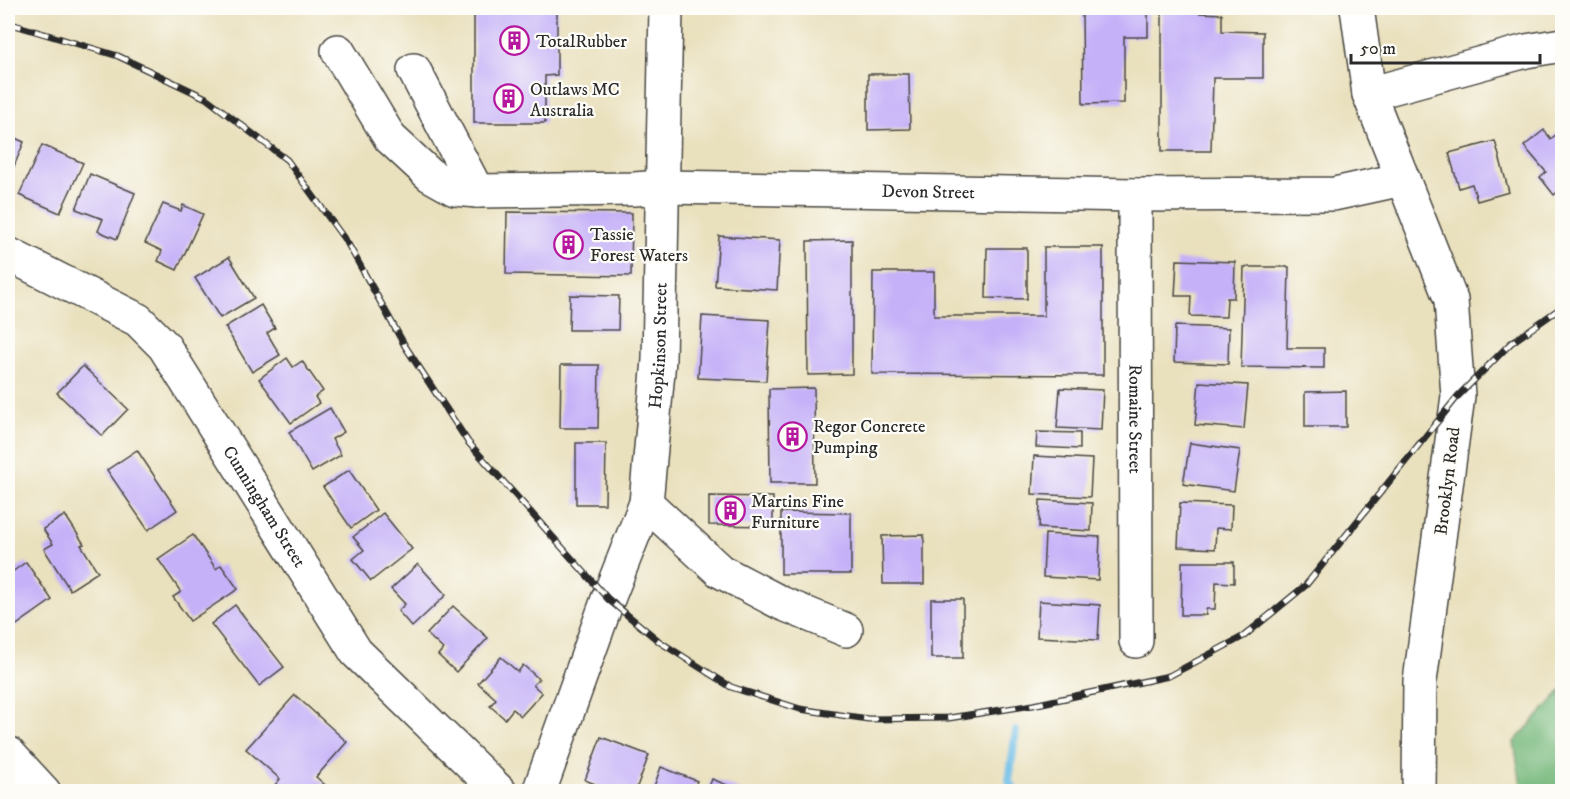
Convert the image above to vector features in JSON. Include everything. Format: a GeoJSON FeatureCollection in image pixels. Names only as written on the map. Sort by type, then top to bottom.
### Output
{"type":"FeatureCollection","features":[{"type":"Feature","properties":{"kind":"street","name":"Hopkinson Street"},"geometry":{"type":"LineString","coordinates":[[539,792],[608,599],[646,503],[659,360],[666,8]]}},
{"type":"Feature","properties":{"kind":"street","name":"Brooklyn Road"},"geometry":{"type":"LineString","coordinates":[[1357,8],[1369,94],[1450,300],[1458,396],[1420,681],[1419,792]]}},
{"type":"Feature","properties":{"kind":"street"},"geometry":{"type":"LineString","coordinates":[[1369,94],[1526,51],[1563,45]]}},
{"type":"Feature","properties":{"kind":"street"},"geometry":{"type":"LineString","coordinates":[[338,51],[390,138],[430,175],[466,190]]}},
{"type":"Feature","properties":{"kind":"street"},"geometry":{"type":"LineString","coordinates":[[414,70],[466,190]]}},
{"type":"Feature","properties":{"kind":"street","name":"Devon Street"},"geometry":{"type":"LineString","coordinates":[[466,190],[662,187],[1135,195],[1334,194],[1402,180]]}},
{"type":"Feature","properties":{"kind":"street","name":"Romaine Street"},"geometry":{"type":"LineString","coordinates":[[1135,195],[1136,641]]}},
{"type":"Feature","properties":{"kind":"street","name":"Cunningham Street"},"geometry":{"type":"LineString","coordinates":[[8,254],[138,320],[164,346],[356,652],[500,792]]}},
{"type":"Feature","properties":{"kind":"street"},"geometry":{"type":"LineString","coordinates":[[646,503],[720,571],[781,603],[846,630]]}},
{"type":"Feature","properties":{"kind":"street"},"geometry":{"type":"LineString","coordinates":[[8,753],[44,792]]}},
{"type":"Feature","properties":{"kind":"green space"},"geometry":{"type":"Polygon","coordinates":[[[1562,690],[1562,791],[1522,791],[1514,742],[1562,690]]]}},
{"type":"Feature","properties":{"kind":"building","name":"TotalRubber"},"geometry":{"type":"Polygon","coordinates":[[[474,8],[557,8],[557,75],[545,76],[545,123],[474,123],[474,8]]]}},
{"type":"Feature","properties":{"kind":"building"},"geometry":{"type":"Polygon","coordinates":[[[1162,8],[1199,8],[1199,13],[1222,14],[1222,31],[1263,32],[1263,78],[1213,78],[1211,151],[1162,151],[1162,8]]]}},
{"type":"Feature","properties":{"kind":"building"},"geometry":{"type":"Polygon","coordinates":[[[1148,10],[1148,37],[1124,37],[1124,103],[1083,104],[1082,11],[1148,10]]]}},
{"type":"Feature","properties":{"kind":"building"},"geometry":{"type":"Polygon","coordinates":[[[868,74],[909,74],[910,129],[868,130],[868,74]]]}},
{"type":"Feature","properties":{"kind":"building"},"geometry":{"type":"Polygon","coordinates":[[[1562,129],[1562,188],[1554,195],[1540,177],[1546,172],[1524,146],[1544,130],[1551,139],[1562,129]]]}},
{"type":"Feature","properties":{"kind":"building"},"geometry":{"type":"Polygon","coordinates":[[[8,135],[24,142],[8,181],[8,135]]]}},
{"type":"Feature","properties":{"kind":"building"},"geometry":{"type":"Polygon","coordinates":[[[1495,141],[1509,192],[1477,201],[1472,184],[1459,188],[1449,153],[1495,141]]]}},
{"type":"Feature","properties":{"kind":"building"},"geometry":{"type":"Polygon","coordinates":[[[42,145],[83,163],[60,213],[19,195],[42,145]]]}},
{"type":"Feature","properties":{"kind":"building"},"geometry":{"type":"Polygon","coordinates":[[[90,174],[135,193],[117,239],[98,231],[103,219],[76,209],[90,174]]]}},
{"type":"Feature","properties":{"kind":"building"},"geometry":{"type":"Polygon","coordinates":[[[163,204],[181,211],[183,205],[203,214],[177,270],[158,261],[162,251],[145,243],[163,204]]]}},
{"type":"Feature","properties":{"kind":"building","name":"Tassie Forest Waters"},"geometry":{"type":"Polygon","coordinates":[[[507,212],[632,213],[631,276],[506,274],[507,212]]]}},
{"type":"Feature","properties":{"kind":"building"},"geometry":{"type":"Polygon","coordinates":[[[719,236],[780,240],[777,290],[715,286],[719,236]]]}},
{"type":"Feature","properties":{"kind":"building"},"geometry":{"type":"Polygon","coordinates":[[[852,240],[852,374],[808,375],[807,241],[852,240]]]}},
{"type":"Feature","properties":{"kind":"building"},"geometry":{"type":"Polygon","coordinates":[[[1044,247],[1103,247],[1103,375],[872,374],[873,272],[934,272],[934,316],[1044,316],[1044,247]]]}},
{"type":"Feature","properties":{"kind":"building"},"geometry":{"type":"Polygon","coordinates":[[[987,248],[1027,248],[1027,299],[986,298],[987,248]]]}},
{"type":"Feature","properties":{"kind":"building"},"geometry":{"type":"Polygon","coordinates":[[[229,257],[254,298],[220,318],[195,278],[229,257]]]}},
{"type":"Feature","properties":{"kind":"building"},"geometry":{"type":"Polygon","coordinates":[[[1177,260],[1235,262],[1234,298],[1227,298],[1226,317],[1190,316],[1191,296],[1175,296],[1177,260]]]}},
{"type":"Feature","properties":{"kind":"building"},"geometry":{"type":"Polygon","coordinates":[[[1244,267],[1289,267],[1287,348],[1324,348],[1324,368],[1241,367],[1244,267]]]}},
{"type":"Feature","properties":{"kind":"building"},"geometry":{"type":"Polygon","coordinates":[[[570,295],[619,296],[618,330],[569,330],[570,295]]]}},
{"type":"Feature","properties":{"kind":"building"},"geometry":{"type":"Polygon","coordinates":[[[261,305],[275,328],[267,333],[280,355],[252,372],[225,327],[261,305]]]}},
{"type":"Feature","properties":{"kind":"building"},"geometry":{"type":"Polygon","coordinates":[[[702,316],[770,320],[766,381],[698,378],[702,316]]]}},
{"type":"Feature","properties":{"kind":"building"},"geometry":{"type":"Polygon","coordinates":[[[1175,326],[1229,328],[1228,364],[1174,362],[1175,326]]]}},
{"type":"Feature","properties":{"kind":"building"},"geometry":{"type":"Polygon","coordinates":[[[287,358],[293,367],[302,361],[323,391],[315,397],[319,403],[291,423],[259,379],[287,358]]]}},
{"type":"Feature","properties":{"kind":"building"},"geometry":{"type":"Polygon","coordinates":[[[561,365],[599,365],[598,428],[560,428],[561,365]]]}},
{"type":"Feature","properties":{"kind":"building"},"geometry":{"type":"Polygon","coordinates":[[[83,366],[128,409],[102,436],[57,393],[83,366]]]}},
{"type":"Feature","properties":{"kind":"building"},"geometry":{"type":"Polygon","coordinates":[[[1199,382],[1248,385],[1244,429],[1195,425],[1199,382]]]}},
{"type":"Feature","properties":{"kind":"building","name":"Regor Concrete Pumping"},"geometry":{"type":"Polygon","coordinates":[[[814,388],[815,483],[770,483],[769,389],[814,388]]]}},
{"type":"Feature","properties":{"kind":"building"},"geometry":{"type":"Polygon","coordinates":[[[1060,388],[1103,390],[1101,430],[1057,428],[1060,388]]]}},
{"type":"Feature","properties":{"kind":"building"},"geometry":{"type":"Polygon","coordinates":[[[1346,391],[1346,427],[1305,427],[1305,392],[1346,391]]]}},
{"type":"Feature","properties":{"kind":"building"},"geometry":{"type":"Polygon","coordinates":[[[330,408],[344,432],[332,439],[341,455],[312,472],[289,432],[330,408]]]}},
{"type":"Feature","properties":{"kind":"building"},"geometry":{"type":"Polygon","coordinates":[[[1037,432],[1080,433],[1080,449],[1036,447],[1037,432]]]}},
{"type":"Feature","properties":{"kind":"building"},"geometry":{"type":"Polygon","coordinates":[[[576,443],[606,443],[605,504],[576,504],[576,443]]]}},
{"type":"Feature","properties":{"kind":"building"},"geometry":{"type":"Polygon","coordinates":[[[1190,443],[1240,450],[1234,491],[1183,484],[1190,443]]]}},
{"type":"Feature","properties":{"kind":"building"},"geometry":{"type":"Polygon","coordinates":[[[137,450],[177,510],[148,530],[107,470],[137,450]]]}},
{"type":"Feature","properties":{"kind":"building"},"geometry":{"type":"Polygon","coordinates":[[[1034,456],[1092,459],[1090,497],[1032,494],[1034,456]]]}},
{"type":"Feature","properties":{"kind":"building"},"geometry":{"type":"Polygon","coordinates":[[[349,470],[376,510],[351,528],[323,487],[349,470]]]}},
{"type":"Feature","properties":{"kind":"building","name":"Martins Fine Furniture"},"geometry":{"type":"Polygon","coordinates":[[[709,496],[773,497],[773,526],[709,525],[709,496]]]}},
{"type":"Feature","properties":{"kind":"building"},"geometry":{"type":"Polygon","coordinates":[[[1040,500],[1092,503],[1091,531],[1039,528],[1040,500]]]}},
{"type":"Feature","properties":{"kind":"building"},"geometry":{"type":"Polygon","coordinates":[[[1180,503],[1232,505],[1231,529],[1216,528],[1215,549],[1178,547],[1180,503]]]}},
{"type":"Feature","properties":{"kind":"building"},"geometry":{"type":"Polygon","coordinates":[[[781,512],[851,513],[851,574],[781,574],[781,512]]]}},
{"type":"Feature","properties":{"kind":"building"},"geometry":{"type":"Polygon","coordinates":[[[383,513],[412,549],[371,581],[353,559],[364,550],[353,537],[383,513]]]}},
{"type":"Feature","properties":{"kind":"building"},"geometry":{"type":"Polygon","coordinates":[[[65,515],[84,544],[81,545],[98,572],[70,590],[44,549],[53,544],[43,529],[65,515]]]}},
{"type":"Feature","properties":{"kind":"building"},"geometry":{"type":"Polygon","coordinates":[[[1045,534],[1100,537],[1098,580],[1043,577],[1045,534]]]}},
{"type":"Feature","properties":{"kind":"building"},"geometry":{"type":"Polygon","coordinates":[[[193,535],[216,569],[221,565],[238,589],[190,621],[173,597],[181,592],[158,559],[193,535]]]}},
{"type":"Feature","properties":{"kind":"building"},"geometry":{"type":"Polygon","coordinates":[[[924,535],[924,584],[883,584],[882,536],[924,535]]]}},
{"type":"Feature","properties":{"kind":"building"},"geometry":{"type":"Polygon","coordinates":[[[26,562],[52,600],[8,631],[8,588],[10,587],[8,575],[26,562]]]}},
{"type":"Feature","properties":{"kind":"building"},"geometry":{"type":"Polygon","coordinates":[[[1182,562],[1234,562],[1234,583],[1216,582],[1215,609],[1206,609],[1206,615],[1181,615],[1182,562]]]}},
{"type":"Feature","properties":{"kind":"building"},"geometry":{"type":"Polygon","coordinates":[[[418,564],[446,595],[412,627],[398,611],[405,604],[391,589],[418,564]]]}},
{"type":"Feature","properties":{"kind":"building"},"geometry":{"type":"Polygon","coordinates":[[[931,599],[963,599],[963,658],[931,658],[931,599]]]}},
{"type":"Feature","properties":{"kind":"building"},"geometry":{"type":"Polygon","coordinates":[[[1039,601],[1100,605],[1098,640],[1037,637],[1039,601]]]}},
{"type":"Feature","properties":{"kind":"building"},"geometry":{"type":"Polygon","coordinates":[[[235,605],[284,667],[259,686],[211,624],[235,605]]]}},
{"type":"Feature","properties":{"kind":"building"},"geometry":{"type":"Polygon","coordinates":[[[453,606],[488,638],[456,672],[438,655],[443,649],[427,634],[453,606]]]}},
{"type":"Feature","properties":{"kind":"building"},"geometry":{"type":"Polygon","coordinates":[[[501,657],[518,672],[523,665],[539,679],[533,685],[542,693],[521,716],[513,709],[505,719],[490,706],[496,699],[478,683],[501,657]]]}},
{"type":"Feature","properties":{"kind":"building"},"geometry":{"type":"Polygon","coordinates":[[[295,695],[347,742],[316,777],[331,790],[329,792],[269,792],[280,779],[246,749],[295,695]]]}},
{"type":"Feature","properties":{"kind":"building"},"geometry":{"type":"Polygon","coordinates":[[[601,737],[649,755],[635,792],[615,792],[585,780],[601,737]]]}},
{"type":"Feature","properties":{"kind":"building"},"geometry":{"type":"Polygon","coordinates":[[[661,767],[697,781],[693,792],[652,792],[661,767]]]}},
{"type":"Feature","properties":{"kind":"building"},"geometry":{"type":"Polygon","coordinates":[[[712,779],[742,791],[742,792],[707,792],[712,779]]]}},
{"type":"Feature","properties":{"kind":"waterway"},"geometry":{"type":"LineString","coordinates":[[1016,731],[1009,781],[1016,792]]}},
{"type":"Feature","properties":{"kind":"railway"},"geometry":{"type":"LineString","coordinates":[[8,23],[118,56],[206,98],[287,160],[348,244],[405,346],[468,442],[608,599],[660,642],[731,687],[800,709],[868,719],[949,718],[1033,705],[1169,676],[1244,636],[1306,585],[1458,396],[1511,343],[1562,307]]}},
{"type":"Feature","properties":{"kind":"place","name":"TotalRubber"},"geometry":{"type":"Point","coordinates":[515,41]}},
{"type":"Feature","properties":{"kind":"place","name":"Outlaws MC Australia"},"geometry":{"type":"Point","coordinates":[509,99]}},
{"type":"Feature","properties":{"kind":"place","name":"Tassie Forest Waters"},"geometry":{"type":"Point","coordinates":[569,244]}},
{"type":"Feature","properties":{"kind":"place","name":"Regor Concrete Pumping"},"geometry":{"type":"Point","coordinates":[792,436]}},
{"type":"Feature","properties":{"kind":"place","name":"Martins Fine Furniture"},"geometry":{"type":"Point","coordinates":[730,511]}}]}
